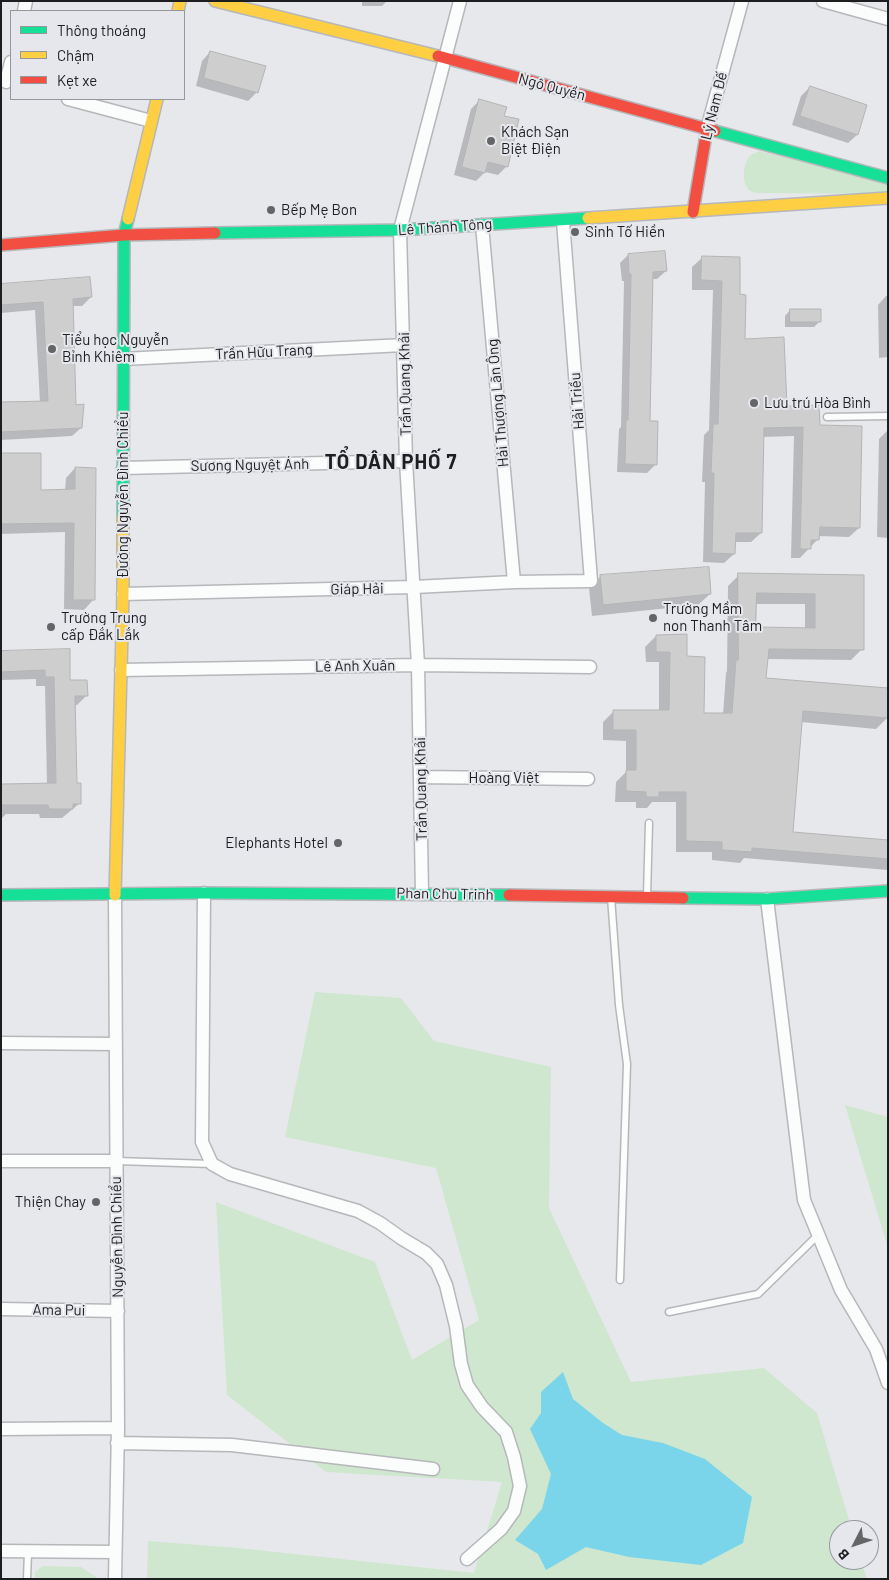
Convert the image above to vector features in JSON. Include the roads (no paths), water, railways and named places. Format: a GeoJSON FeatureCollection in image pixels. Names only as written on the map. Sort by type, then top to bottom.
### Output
{"type":"FeatureCollection","features":[{"type":"Feature","properties":{"kind":"main road","name":"Ngô Quyền"},"geometry":{"type":"LineString","coordinates":[[215,1],[446,58],[888,178]]}},
{"type":"Feature","properties":{"kind":"main road","name":"Đường Nguyễn Đình Chiểu"},"geometry":{"type":"LineString","coordinates":[[115,894],[123,594],[124,235],[157,100]]}},
{"type":"Feature","properties":{"kind":"main road","name":"Lý Nam Đế"},"geometry":{"type":"LineString","coordinates":[[692,212],[707,129]]}},
{"type":"Feature","properties":{"kind":"main road","name":"Lê Thánh Tông"},"geometry":{"type":"LineString","coordinates":[[1,245],[124,235],[400,230],[564,221],[888,198]]}},
{"type":"Feature","properties":{"kind":"main road","name":"Phan Chu Trinh"},"geometry":{"type":"LineString","coordinates":[[1,895],[204,893],[422,894],[767,899],[888,891]]}},
{"type":"Feature","properties":{"kind":"street","name":"Trần Quang Khải"},"geometry":{"type":"LineString","coordinates":[[422,894],[418,666],[406,461],[400,230],[460,1]]}},
{"type":"Feature","properties":{"kind":"street","name":"Lý Nam Đế"},"geometry":{"type":"LineString","coordinates":[[707,129],[742,1]]}},
{"type":"Feature","properties":{"kind":"street"},"geometry":{"type":"LineString","coordinates":[[822,1],[888,19]]}},
{"type":"Feature","properties":{"kind":"street"},"geometry":{"type":"LineString","coordinates":[[6,82],[10,66]]}},
{"type":"Feature","properties":{"kind":"street"},"geometry":{"type":"LineString","coordinates":[[72,100],[151,121]]}},
{"type":"Feature","properties":{"kind":"street","name":"Hải Triều"},"geometry":{"type":"LineString","coordinates":[[564,221],[591,581]]}},
{"type":"Feature","properties":{"kind":"street","name":"Hải Thượng Lãn Ông"},"geometry":{"type":"LineString","coordinates":[[482,225],[514,582]]}},
{"type":"Feature","properties":{"kind":"street","name":"Trần Hữu Trang"},"geometry":{"type":"LineString","coordinates":[[124,359],[404,345]]}},
{"type":"Feature","properties":{"kind":"street","name":"Sương Nguyệt Ánh"},"geometry":{"type":"LineString","coordinates":[[123,468],[406,461]]}},
{"type":"Feature","properties":{"kind":"street","name":"Giáp Hải"},"geometry":{"type":"LineString","coordinates":[[123,594],[591,581]]}},
{"type":"Feature","properties":{"kind":"street","name":"Lê Anh Xuân"},"geometry":{"type":"LineString","coordinates":[[121,670],[418,666],[590,667]]}},
{"type":"Feature","properties":{"kind":"street","name":"Hoàng Việt"},"geometry":{"type":"LineString","coordinates":[[420,778],[588,779]]}},
{"type":"Feature","properties":{"kind":"street"},"geometry":{"type":"LineString","coordinates":[[204,893],[202,1142],[212,1164],[230,1174],[358,1211],[426,1253],[438,1264],[446,1285],[456,1326],[461,1364],[467,1385],[482,1407],[506,1432],[520,1486],[514,1512],[501,1530],[467,1559]]}},
{"type":"Feature","properties":{"kind":"street","name":"Nguyễn Đình Chiểu"},"geometry":{"type":"LineString","coordinates":[[115,894],[118,1311],[115,1579]]}},
{"type":"Feature","properties":{"kind":"street"},"geometry":{"type":"LineString","coordinates":[[767,899],[804,1200],[841,1290],[876,1348],[888,1384]]}},
{"type":"Feature","properties":{"kind":"street"},"geometry":{"type":"LineString","coordinates":[[1,1043],[116,1044]]}},
{"type":"Feature","properties":{"kind":"street"},"geometry":{"type":"LineString","coordinates":[[1,1161],[116,1161]]}},
{"type":"Feature","properties":{"kind":"street","name":"Ama Pui"},"geometry":{"type":"LineString","coordinates":[[1,1309],[118,1311]]}},
{"type":"Feature","properties":{"kind":"street"},"geometry":{"type":"LineString","coordinates":[[1,1429],[118,1428]]}},
{"type":"Feature","properties":{"kind":"street"},"geometry":{"type":"LineString","coordinates":[[118,1443],[232,1445],[433,1469]]}},
{"type":"Feature","properties":{"kind":"street"},"geometry":{"type":"LineString","coordinates":[[1,1552],[115,1552]]}},
{"type":"Feature","properties":{"kind":"lane"},"geometry":{"type":"LineString","coordinates":[[827,417],[888,416]]}},
{"type":"Feature","properties":{"kind":"lane"},"geometry":{"type":"LineString","coordinates":[[647,897],[649,823]]}},
{"type":"Feature","properties":{"kind":"lane"},"geometry":{"type":"LineString","coordinates":[[611,896],[619,1005],[627,1064],[620,1280]]}},
{"type":"Feature","properties":{"kind":"lane"},"geometry":{"type":"LineString","coordinates":[[116,1161],[212,1164]]}},
{"type":"Feature","properties":{"kind":"lane"},"geometry":{"type":"LineString","coordinates":[[669,1312],[758,1294],[818,1235]]}},
{"type":"Feature","properties":{"kind":"lane"},"geometry":{"type":"LineString","coordinates":[[27,1579],[28,1552]]}},
{"type":"Feature","properties":{"kind":"water"},"geometry":{"type":"Polygon","coordinates":[[[563,1372],[573,1399],[603,1423],[622,1435],[663,1443],[705,1459],[752,1497],[743,1543],[701,1565],[629,1557],[586,1547],[546,1570],[538,1554],[515,1540],[542,1509],[551,1474],[530,1429],[541,1413],[541,1392],[563,1372]]]}},
{"type":"Feature","properties":{"kind":"place","name":"Khách Sạn Biệt Điện"},"geometry":{"type":"Point","coordinates":[491,141]}},
{"type":"Feature","properties":{"kind":"place","name":"Bếp Mẹ Bon"},"geometry":{"type":"Point","coordinates":[271,210]}},
{"type":"Feature","properties":{"kind":"place","name":"Sinh Tố Hiền"},"geometry":{"type":"Point","coordinates":[575,232]}},
{"type":"Feature","properties":{"kind":"place","name":"Tiểu học Nguyễn Bỉnh Khiêm"},"geometry":{"type":"Point","coordinates":[52,349]}},
{"type":"Feature","properties":{"kind":"place","name":"Lưu trú Hòa Bình"},"geometry":{"type":"Point","coordinates":[754,403]}},
{"type":"Feature","properties":{"kind":"place","name":"Trường Mầm non Thanh Tâm"},"geometry":{"type":"Point","coordinates":[653,618]}},
{"type":"Feature","properties":{"kind":"place","name":"Trường Trung cấp Đắk Lắk"},"geometry":{"type":"Point","coordinates":[51,627]}},
{"type":"Feature","properties":{"kind":"place","name":"Elephants Hotel"},"geometry":{"type":"Point","coordinates":[338,843]}},
{"type":"Feature","properties":{"kind":"place","name":"Thiện Chay"},"geometry":{"type":"Point","coordinates":[96,1202]}},
{"type":"Feature","properties":{"kind":"district","name":"TỔ DÂN PHỐ 7"},"geometry":{"type":"Point","coordinates":[391,462]}}]}
